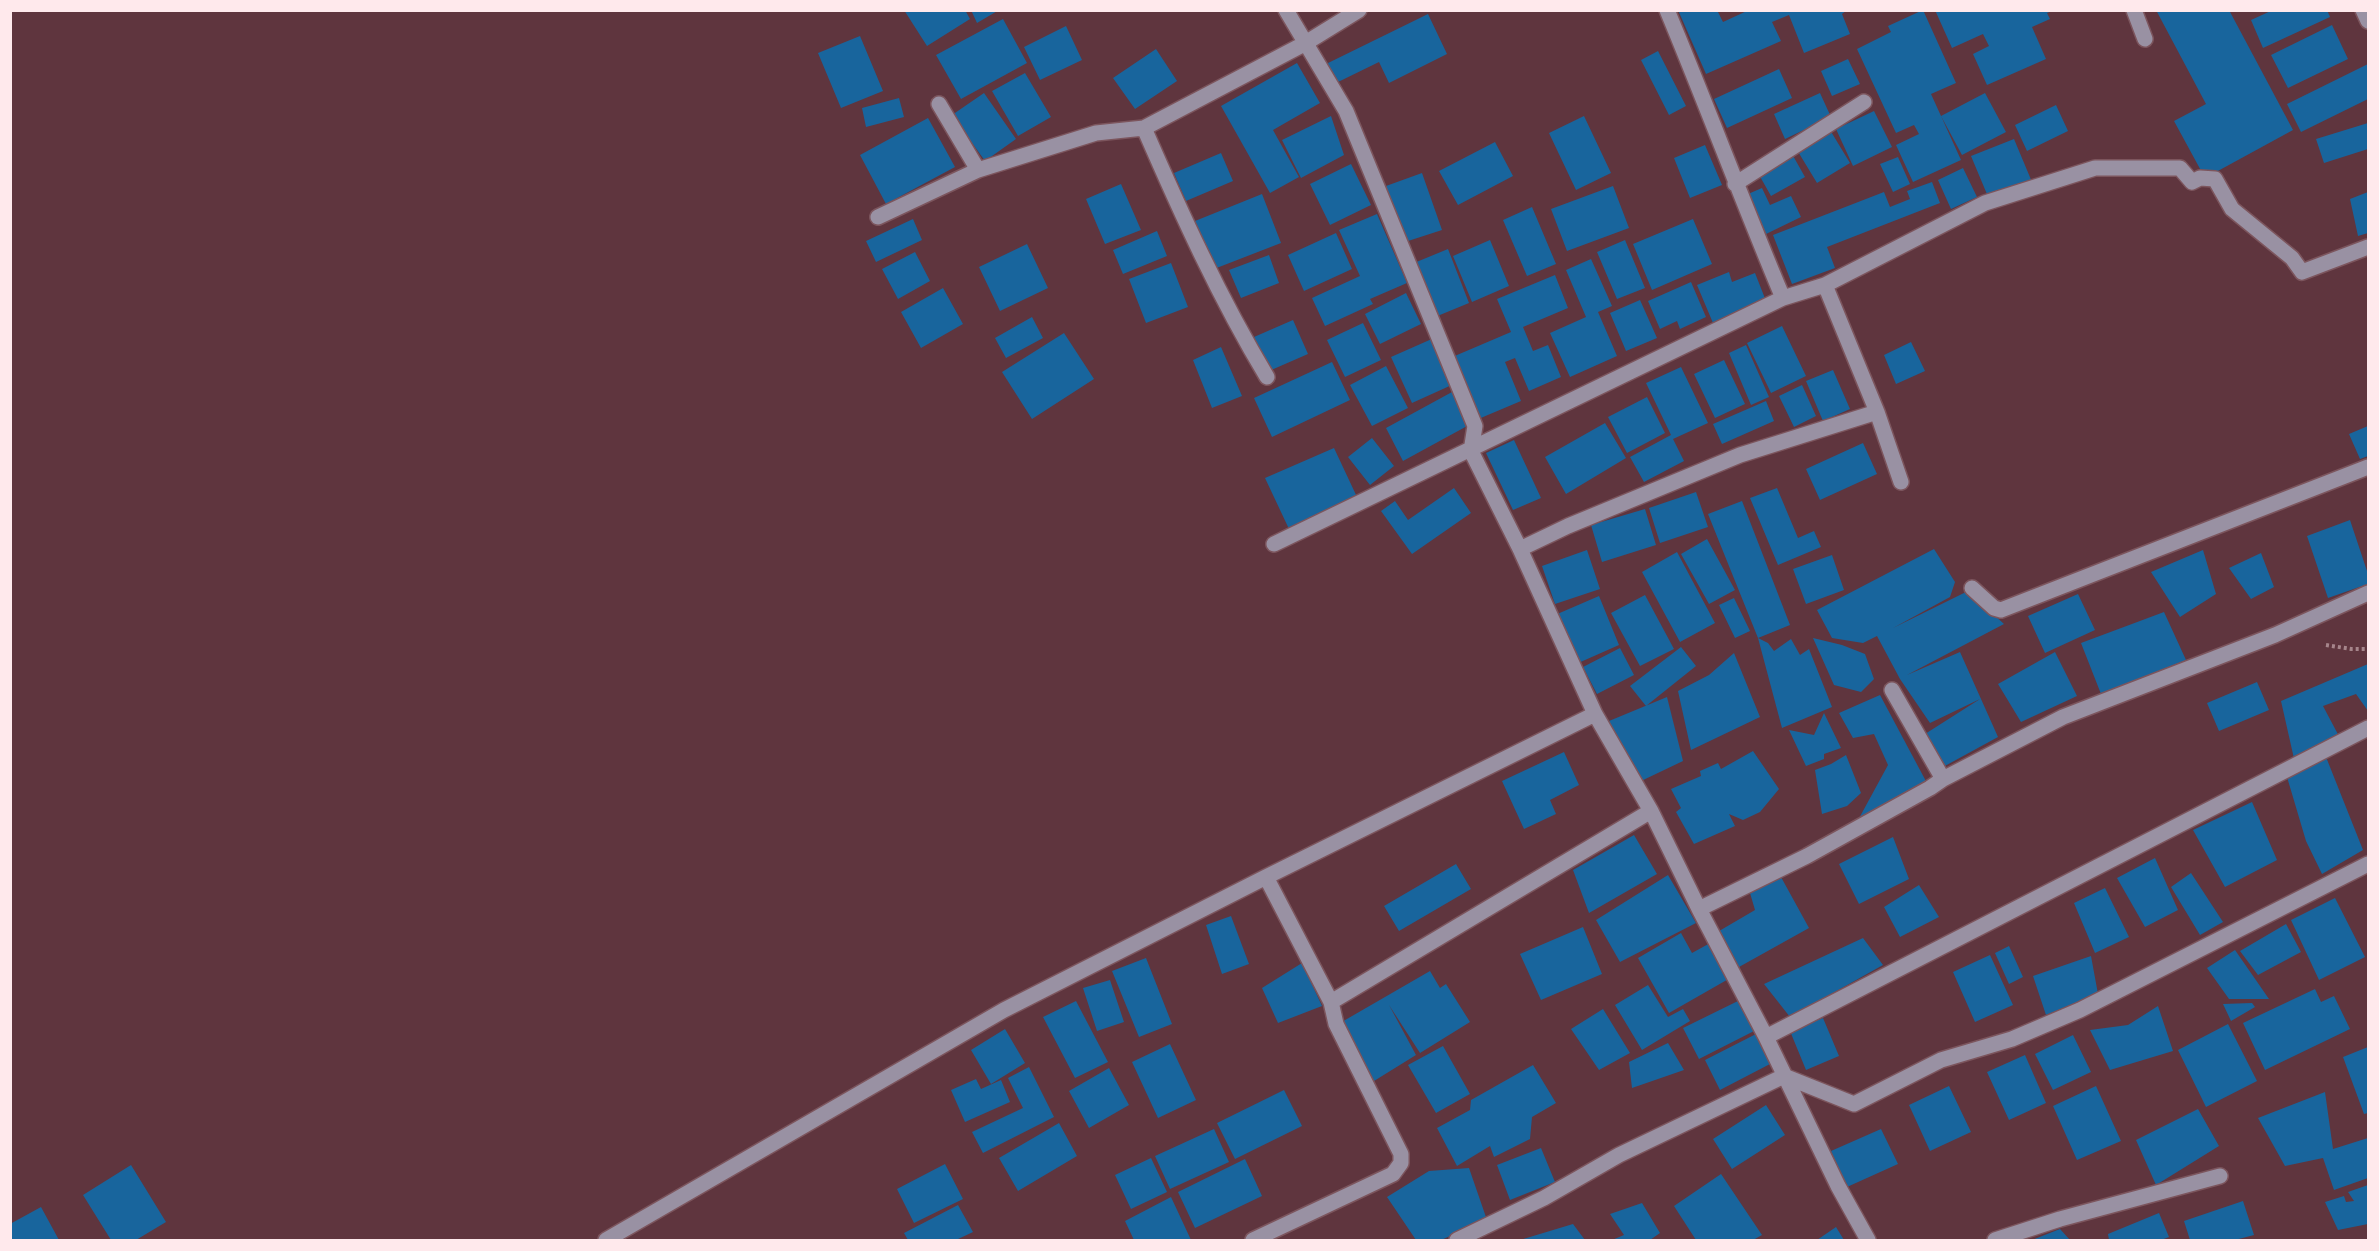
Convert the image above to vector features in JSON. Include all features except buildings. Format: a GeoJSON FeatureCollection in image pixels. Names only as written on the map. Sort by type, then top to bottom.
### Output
{"type":"FeatureCollection","features":[{"type":"Feature","properties":{"kind":"street"},"geometry":{"type":"LineString","coordinates":[[1287,10],[1304,44],[1347,111],[1475,426],[1471,451],[1520,549],[1595,714],[1651,811],[1766,1037],[1838,1186],[1868,1240]]}},
{"type":"Feature","properties":{"kind":"street"},"geometry":{"type":"LineString","coordinates":[[878,217],[978,170],[1096,133],[1144,128],[1304,44],[1359,10]]}},
{"type":"Feature","properties":{"kind":"street"},"geometry":{"type":"LineString","coordinates":[[1667,10],[1704,99],[1735,184],[1784,298]]}},
{"type":"Feature","properties":{"kind":"street"},"geometry":{"type":"LineString","coordinates":[[2134,10],[2145,39]]}},
{"type":"Feature","properties":{"kind":"street"},"geometry":{"type":"LineString","coordinates":[[2363,10],[2368,21]]}},
{"type":"Feature","properties":{"kind":"street"},"geometry":{"type":"LineString","coordinates":[[1735,184],[1864,102]]}},
{"type":"Feature","properties":{"kind":"street"},"geometry":{"type":"LineString","coordinates":[[939,104],[978,170]]}},
{"type":"Feature","properties":{"kind":"street"},"geometry":{"type":"LineString","coordinates":[[1144,128],[1182,215],[1233,320],[1266,377]]}},
{"type":"Feature","properties":{"kind":"street"},"geometry":{"type":"LineString","coordinates":[[1274,544],[1471,451],[1784,298],[1826,285],[1984,203],[2096,168],[2180,168],[2192,182],[2200,178],[2215,179],[2232,209],[2292,258],[2302,272],[2368,247]]}},
{"type":"Feature","properties":{"kind":"street"},"geometry":{"type":"LineString","coordinates":[[1826,285],[1877,412],[1901,482]]}},
{"type":"Feature","properties":{"kind":"street"},"geometry":{"type":"LineString","coordinates":[[1520,549],[1568,525],[1740,455],[1877,412]]}},
{"type":"Feature","properties":{"kind":"street"},"geometry":{"type":"LineString","coordinates":[[1972,588],[1994,609],[2001,610],[2368,467]]}},
{"type":"Feature","properties":{"kind":"street"},"geometry":{"type":"LineString","coordinates":[[1699,909],[1807,856],[1930,788],[1943,778],[2063,717],[2275,635],[2368,593]]}},
{"type":"Feature","properties":{"kind":"street"},"geometry":{"type":"LineString","coordinates":[[1892,690],[1943,778]]}},
{"type":"Feature","properties":{"kind":"street"},"geometry":{"type":"LineString","coordinates":[[606,1240],[1004,1010],[1595,714]]}},
{"type":"Feature","properties":{"kind":"street"},"geometry":{"type":"LineString","coordinates":[[1766,1037],[2368,728]]}},
{"type":"Feature","properties":{"kind":"street"},"geometry":{"type":"LineString","coordinates":[[1331,1002],[1651,811]]}},
{"type":"Feature","properties":{"kind":"street"},"geometry":{"type":"LineString","coordinates":[[1457,1240],[1544,1198],[1619,1155],[1784,1076],[1854,1104],[1941,1060],[2012,1039],[2080,1010],[2368,864]]}},
{"type":"Feature","properties":{"kind":"street"},"geometry":{"type":"LineString","coordinates":[[1252,1240],[1393,1174],[1401,1163],[1401,1154],[1336,1024],[1331,1002],[1266,877]]}},
{"type":"Feature","properties":{"kind":"street"},"geometry":{"type":"LineString","coordinates":[[1995,1240],[2060,1219],[2220,1176]]}}]}
